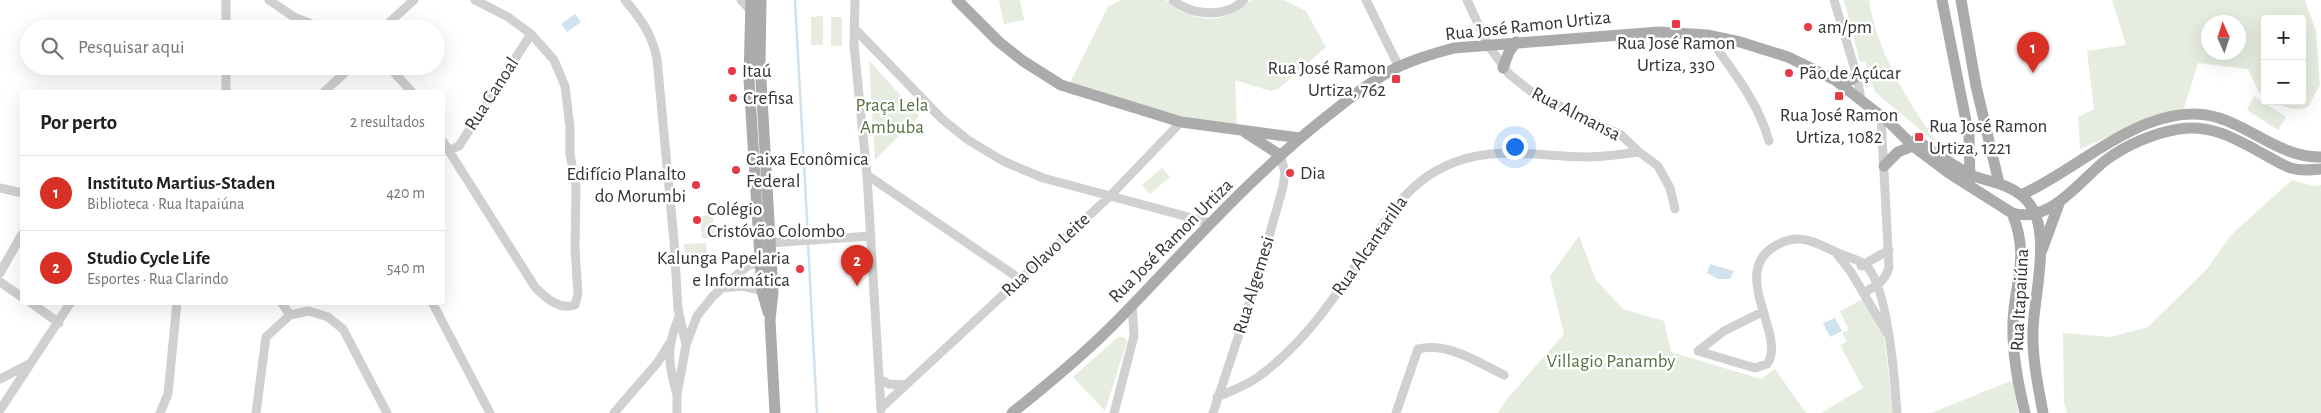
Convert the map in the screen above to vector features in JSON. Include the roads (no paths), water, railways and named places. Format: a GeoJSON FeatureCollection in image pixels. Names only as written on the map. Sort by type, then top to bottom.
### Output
{"type":"FeatureCollection","features":[{"type":"Feature","properties":{"kind":"main road"},"geometry":{"type":"LineString","coordinates":[[761,0],[753,9],[748,79],[761,264],[768,292],[774,413]]}},
{"type":"Feature","properties":{"kind":"main road"},"geometry":{"type":"LineString","coordinates":[[958,0],[999,42],[1023,61],[1062,85],[1181,122],[1300,138]]}},
{"type":"Feature","properties":{"kind":"main road"},"geometry":{"type":"LineString","coordinates":[[1942,0],[1969,136],[1970,187]]}},
{"type":"Feature","properties":{"kind":"main road"},"geometry":{"type":"LineString","coordinates":[[1961,0],[1976,86],[1999,183]]}},
{"type":"Feature","properties":{"kind":"main road"},"geometry":{"type":"LineString","coordinates":[[753,9],[771,271],[768,292]]}},
{"type":"Feature","properties":{"kind":"main road","name":"Rua José Ramon Urtiza"},"geometry":{"type":"LineString","coordinates":[[1012,413],[1053,380],[1132,304],[1280,155],[1300,138],[1349,99],[1399,67],[1426,56],[1454,48],[1659,32],[1708,35],[1740,42],[1788,57],[1838,82],[1885,119],[1913,146],[1970,187],[2012,213]]}},
{"type":"Feature","properties":{"kind":"main road"},"geometry":{"type":"LineString","coordinates":[[1503,68],[1516,42]]}},
{"type":"Feature","properties":{"kind":"main road"},"geometry":{"type":"LineString","coordinates":[[1838,82],[1851,80],[1857,76]]}},
{"type":"Feature","properties":{"kind":"main road"},"geometry":{"type":"LineString","coordinates":[[1961,94],[1968,94],[1976,86]]}},
{"type":"Feature","properties":{"kind":"main road"},"geometry":{"type":"LineString","coordinates":[[2036,214],[2021,195],[2051,180],[2094,152],[2140,127],[2189,114],[2217,117],[2244,127],[2288,153],[2310,158],[2321,157]]}},
{"type":"Feature","properties":{"kind":"main road","name":"Rua José Ramon Urtiza"},"geometry":{"type":"LineString","coordinates":[[1885,119],[1969,174],[1999,183],[2021,195]]}},
{"type":"Feature","properties":{"kind":"main road"},"geometry":{"type":"LineString","coordinates":[[2012,213],[2025,216],[2036,214],[2062,199],[2107,159],[2155,135],[2179,129],[2214,130],[2237,138],[2285,166],[2300,170],[2321,169]]}},
{"type":"Feature","properties":{"kind":"main road"},"geometry":{"type":"LineString","coordinates":[[1242,131],[1280,155]]}},
{"type":"Feature","properties":{"kind":"main road"},"geometry":{"type":"LineString","coordinates":[[1884,166],[1898,152],[1913,146]]}},
{"type":"Feature","properties":{"kind":"main road"},"geometry":{"type":"LineString","coordinates":[[1951,161],[1961,158],[1970,149]]}},
{"type":"Feature","properties":{"kind":"main road"},"geometry":{"type":"LineString","coordinates":[[2051,180],[2049,186],[2053,195],[2062,199]]}},
{"type":"Feature","properties":{"kind":"main road"},"geometry":{"type":"LineString","coordinates":[[2040,259],[2062,199]]}},
{"type":"Feature","properties":{"kind":"main road","name":"Rua Itapaiúna"},"geometry":{"type":"LineString","coordinates":[[2012,213],[2021,240],[2013,331],[2018,380],[2027,413]]}},
{"type":"Feature","properties":{"kind":"main road","name":"Rua Itapaiúna"},"geometry":{"type":"LineString","coordinates":[[2036,214],[2039,230],[2040,259],[2033,330],[2036,373],[2042,411]]}},
{"type":"Feature","properties":{"kind":"street"},"geometry":{"type":"LineString","coordinates":[[226,0],[226,20]]}},
{"type":"Feature","properties":{"kind":"street"},"geometry":{"type":"LineString","coordinates":[[269,0],[302,20]]}},
{"type":"Feature","properties":{"kind":"street"},"geometry":{"type":"LineString","coordinates":[[392,20],[414,0]]}},
{"type":"Feature","properties":{"kind":"street"},"geometry":{"type":"LineString","coordinates":[[445,144],[535,286],[550,301],[568,307],[575,305],[578,294],[575,249],[576,187],[570,154],[566,95],[554,60],[531,34],[508,17],[475,0]]}},
{"type":"Feature","properties":{"kind":"street"},"geometry":{"type":"LineString","coordinates":[[625,0],[642,20],[650,35],[657,59],[680,321],[686,345]]}},
{"type":"Feature","properties":{"kind":"street"},"geometry":{"type":"LineString","coordinates":[[741,0],[753,9]]}},
{"type":"Feature","properties":{"kind":"street"},"geometry":{"type":"LineString","coordinates":[[855,0],[854,45],[871,236],[881,410]]}},
{"type":"Feature","properties":{"kind":"street"},"geometry":{"type":"LineString","coordinates":[[1173,0],[1185,8],[1214,13],[1239,5],[1244,0]]}},
{"type":"Feature","properties":{"kind":"street"},"geometry":{"type":"LineString","coordinates":[[1366,0],[1399,67]]}},
{"type":"Feature","properties":{"kind":"street","name":"Rua Almansa"},"geometry":{"type":"LineString","coordinates":[[1467,0],[1488,44],[1503,68],[1533,93],[1621,135],[1658,166],[1670,188],[1675,209]]}},
{"type":"Feature","properties":{"kind":"street"},"geometry":{"type":"LineString","coordinates":[[1834,0],[1857,76],[1861,100]]}},
{"type":"Feature","properties":{"kind":"street"},"geometry":{"type":"LineString","coordinates":[[854,28],[935,112],[968,140],[1029,173],[1108,197],[1211,223]]}},
{"type":"Feature","properties":{"kind":"street","name":"Rua Canoal"},"geometry":{"type":"LineString","coordinates":[[450,150],[459,146],[531,34]]}},
{"type":"Feature","properties":{"kind":"street"},"geometry":{"type":"LineString","coordinates":[[1708,35],[1752,100],[1764,122],[1770,141]]}},
{"type":"Feature","properties":{"kind":"street"},"geometry":{"type":"LineString","coordinates":[[226,75],[226,90]]}},
{"type":"Feature","properties":{"kind":"street"},"geometry":{"type":"LineString","coordinates":[[326,90],[342,75]]}},
{"type":"Feature","properties":{"kind":"street"},"geometry":{"type":"LineString","coordinates":[[396,75],[410,90]]}},
{"type":"Feature","properties":{"kind":"street"},"geometry":{"type":"LineString","coordinates":[[1863,293],[1879,285],[1886,278],[1889,267],[1884,166],[1885,119]]}},
{"type":"Feature","properties":{"kind":"street","name":"Rua Olavo Leite"},"geometry":{"type":"LineString","coordinates":[[881,410],[906,384],[1108,197],[1181,122]]}},
{"type":"Feature","properties":{"kind":"street","name":"Rua Alcantarilla"},"geometry":{"type":"LineString","coordinates":[[1217,396],[1258,378],[1286,353],[1326,308],[1397,203],[1421,180],[1438,169],[1458,160],[1486,153],[1585,157],[1639,152]]}},
{"type":"Feature","properties":{"kind":"street","name":"Rua Algemesi"},"geometry":{"type":"LineString","coordinates":[[1213,413],[1217,396],[1255,286],[1283,187],[1285,172],[1280,155]]}},
{"type":"Feature","properties":{"kind":"street"},"geometry":{"type":"LineString","coordinates":[[866,175],[1020,279]]}},
{"type":"Feature","properties":{"kind":"street"},"geometry":{"type":"LineString","coordinates":[[0,188],[20,193]]}},
{"type":"Feature","properties":{"kind":"street"},"geometry":{"type":"LineString","coordinates":[[769,243],[871,236]]}},
{"type":"Feature","properties":{"kind":"street"},"geometry":{"type":"LineString","coordinates":[[0,273],[20,238]]}},
{"type":"Feature","properties":{"kind":"street"},"geometry":{"type":"LineString","coordinates":[[1762,312],[1724,331],[1698,351],[1756,368],[1767,364],[1773,352],[1762,312],[1757,284],[1763,258],[1770,249],[1790,239],[1801,239],[1817,243],[1864,264],[1879,285],[1898,411]]}},
{"type":"Feature","properties":{"kind":"street"},"geometry":{"type":"LineString","coordinates":[[1851,272],[1889,250]]}},
{"type":"Feature","properties":{"kind":"street"},"geometry":{"type":"LineString","coordinates":[[1834,251],[1851,272],[1887,333]]}},
{"type":"Feature","properties":{"kind":"street"},"geometry":{"type":"LineString","coordinates":[[677,413],[677,394],[686,345],[697,316],[721,288],[752,264],[767,265],[771,271]]}},
{"type":"Feature","properties":{"kind":"street"},"geometry":{"type":"LineString","coordinates":[[0,282],[20,296]]}},
{"type":"Feature","properties":{"kind":"street"},"geometry":{"type":"LineString","coordinates":[[721,288],[742,286],[768,292]]}},
{"type":"Feature","properties":{"kind":"street"},"geometry":{"type":"LineString","coordinates":[[1114,413],[1134,336],[1132,304]]}},
{"type":"Feature","properties":{"kind":"street"},"geometry":{"type":"LineString","coordinates":[[34,305],[59,323]]}},
{"type":"Feature","properties":{"kind":"street"},"geometry":{"type":"LineString","coordinates":[[0,410],[69,305]]}},
{"type":"Feature","properties":{"kind":"street"},"geometry":{"type":"LineString","coordinates":[[160,413],[168,394],[177,305]]}},
{"type":"Feature","properties":{"kind":"street"},"geometry":{"type":"LineString","coordinates":[[283,305],[290,315]]}},
{"type":"Feature","properties":{"kind":"street"},"geometry":{"type":"LineString","coordinates":[[434,305],[490,413]]}},
{"type":"Feature","properties":{"kind":"street"},"geometry":{"type":"LineString","coordinates":[[256,413],[264,341],[270,332],[290,315],[310,311],[336,322],[350,340],[387,413]]}},
{"type":"Feature","properties":{"kind":"street"},"geometry":{"type":"LineString","coordinates":[[677,394],[669,365],[669,344],[672,333],[680,321],[697,316]]}},
{"type":"Feature","properties":{"kind":"street"},"geometry":{"type":"LineString","coordinates":[[614,413],[658,362],[669,344]]}},
{"type":"Feature","properties":{"kind":"street"},"geometry":{"type":"LineString","coordinates":[[1396,413],[1418,349],[1433,346],[1462,354],[1504,375]]}},
{"type":"Feature","properties":{"kind":"street"},"geometry":{"type":"LineString","coordinates":[[642,380],[684,358]]}},
{"type":"Feature","properties":{"kind":"street"},"geometry":{"type":"LineString","coordinates":[[0,379],[32,363]]}},
{"type":"Feature","properties":{"kind":"street"},"geometry":{"type":"LineString","coordinates":[[879,379],[889,384],[906,384]]}},
{"type":"Feature","properties":{"kind":"street"},"geometry":{"type":"LineString","coordinates":[[2027,413],[2042,411]]}},
{"type":"Feature","properties":{"kind":"water"},"geometry":{"type":"Polygon","coordinates":[[[575,14],[581,22],[567,32],[561,24],[575,14]]]}},
{"type":"Feature","properties":{"kind":"water"},"geometry":{"type":"Polygon","coordinates":[[[1710,264],[1734,271],[1730,279],[1718,279],[1707,273],[1710,264]]]}},
{"type":"Feature","properties":{"kind":"water"},"geometry":{"type":"Polygon","coordinates":[[[1835,318],[1842,331],[1830,337],[1823,323],[1835,318]]]}},
{"type":"Feature","properties":{"kind":"waterway"},"geometry":{"type":"LineString","coordinates":[[795,0],[808,238]]}},
{"type":"Feature","properties":{"kind":"waterway"},"geometry":{"type":"LineString","coordinates":[[808,244],[817,413]]}},
{"type":"Feature","properties":{"kind":"place","name":"Rua José Ramon Urtiza, 330"},"geometry":{"type":"Point","coordinates":[1676,24]}},
{"type":"Feature","properties":{"kind":"place","name":"am/pm"},"geometry":{"type":"Point","coordinates":[1808,27]}},
{"type":"Feature","properties":{"kind":"place","name":"Itaú"},"geometry":{"type":"Point","coordinates":[732,71]}},
{"type":"Feature","properties":{"kind":"place","name":"Pão de Açúcar"},"geometry":{"type":"Point","coordinates":[1789,73]}},
{"type":"Feature","properties":{"kind":"place","name":"Instituto Martius-Staden"},"geometry":{"type":"Point","coordinates":[2033,73]}},
{"type":"Feature","properties":{"kind":"place","name":"Rua José Ramon Urtiza, 762"},"geometry":{"type":"Point","coordinates":[1396,79]}},
{"type":"Feature","properties":{"kind":"place","name":"Rua José Ramon Urtiza, 1082"},"geometry":{"type":"Point","coordinates":[1839,96]}},
{"type":"Feature","properties":{"kind":"place","name":"Crefisa"},"geometry":{"type":"Point","coordinates":[733,98]}},
{"type":"Feature","properties":{"kind":"place","name":"Rua José Ramon Urtiza, 1221"},"geometry":{"type":"Point","coordinates":[1919,137]}},
{"type":"Feature","properties":{"kind":"place","name":"Caixa Econômica Federal"},"geometry":{"type":"Point","coordinates":[736,170]}},
{"type":"Feature","properties":{"kind":"place","name":"Dia"},"geometry":{"type":"Point","coordinates":[1290,173]}},
{"type":"Feature","properties":{"kind":"place","name":"Edifício Planalto do Morumbi"},"geometry":{"type":"Point","coordinates":[696,185]}},
{"type":"Feature","properties":{"kind":"place","name":"Colégio Cristóvão Colombo"},"geometry":{"type":"Point","coordinates":[697,220]}},
{"type":"Feature","properties":{"kind":"place","name":"Kalunga Papelaria e Informática"},"geometry":{"type":"Point","coordinates":[800,269]}},
{"type":"Feature","properties":{"kind":"place","name":"Studio Cycle Life"},"geometry":{"type":"Point","coordinates":[857,286]}},
{"type":"Feature","properties":{"kind":"park label","name":"Praça Lela Ambuba"},"geometry":{"type":"Point","coordinates":[892,116]}},
{"type":"Feature","properties":{"kind":"park label","name":"Villagio Panamby"},"geometry":{"type":"Point","coordinates":[1611,361]}}]}
